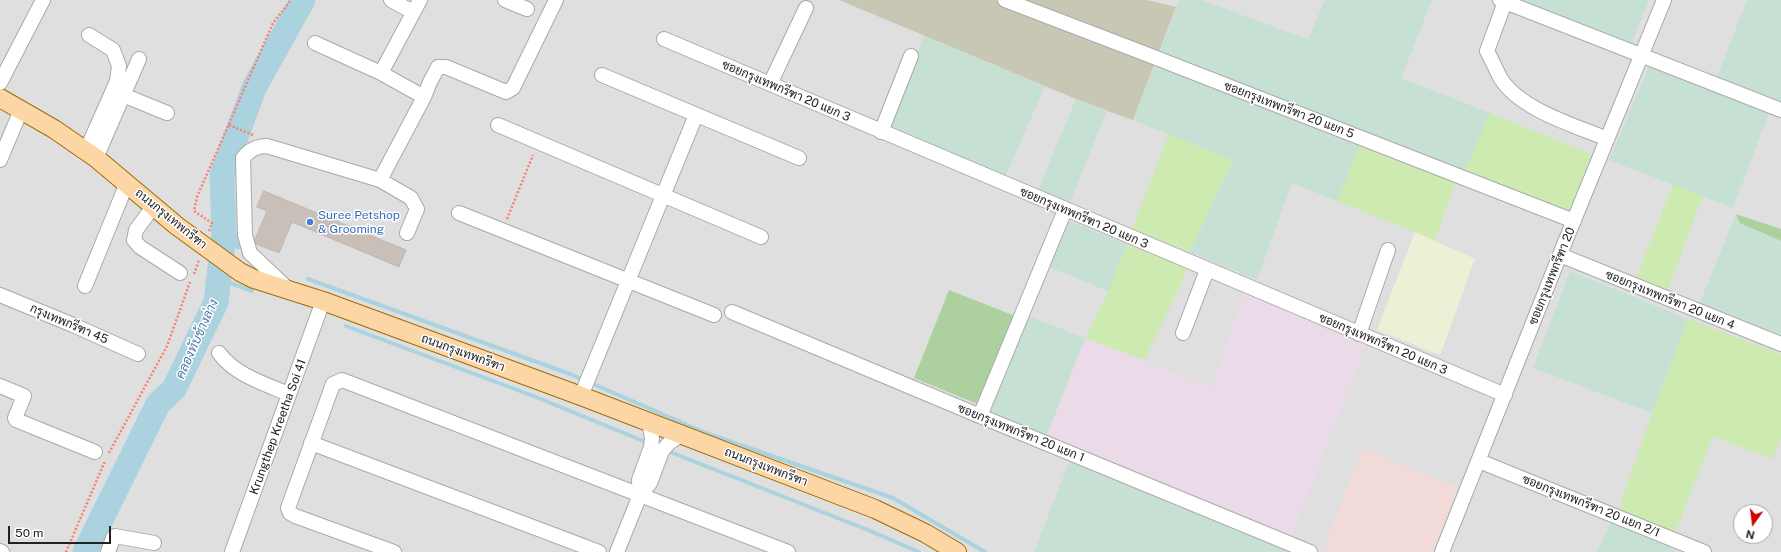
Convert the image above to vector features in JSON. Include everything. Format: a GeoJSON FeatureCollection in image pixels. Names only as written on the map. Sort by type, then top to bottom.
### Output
{"type":"FeatureCollection","features":[{"type":"Feature","properties":{"kind":"main road","name":"ถนนกรุงเทพกรีฑา"},"geometry":{"type":"LineString","coordinates":[[0,98],[54,129],[91,155],[127,183],[153,207],[177,226],[240,272],[254,279],[323,301],[582,392],[649,422],[875,509],[925,533],[957,552]]}},
{"type":"Feature","properties":{"kind":"street"},"geometry":{"type":"LineString","coordinates":[[0,83],[43,0]]}},
{"type":"Feature","properties":{"kind":"street"},"geometry":{"type":"LineString","coordinates":[[381,73],[416,6],[391,0]]}},
{"type":"Feature","properties":{"kind":"street"},"geometry":{"type":"LineString","coordinates":[[505,0],[527,9]]}},
{"type":"Feature","properties":{"kind":"street"},"geometry":{"type":"LineString","coordinates":[[380,180],[424,97],[438,67],[446,67],[506,92],[512,88],[556,0]]}},
{"type":"Feature","properties":{"kind":"street","name":"ซอยกรุงเทพกรีฑา 20 แยก 5"},"geometry":{"type":"LineString","coordinates":[[1004,0],[1146,54],[1574,222]]}},
{"type":"Feature","properties":{"kind":"street","name":"ซอยกรุงเทพกรีฑา 20"},"geometry":{"type":"LineString","coordinates":[[1442,552],[1664,0]]}},
{"type":"Feature","properties":{"kind":"street"},"geometry":{"type":"LineString","coordinates":[[1607,139],[1537,109],[1516,95],[1501,79],[1487,51],[1503,1],[1781,110]]}},
{"type":"Feature","properties":{"kind":"street"},"geometry":{"type":"LineString","coordinates":[[770,84],[806,8]]}},
{"type":"Feature","properties":{"kind":"street"},"geometry":{"type":"LineString","coordinates":[[89,35],[113,50],[119,66],[117,81],[91,155]]}},
{"type":"Feature","properties":{"kind":"street","name":"ซอยกรุงเทพกรีฑา 20 แยก 3"},"geometry":{"type":"LineString","coordinates":[[664,39],[1505,396]]}},
{"type":"Feature","properties":{"kind":"street"},"geometry":{"type":"LineString","coordinates":[[315,43],[381,73],[424,97]]}},
{"type":"Feature","properties":{"kind":"street"},"geometry":{"type":"LineString","coordinates":[[881,132],[911,56]]}},
{"type":"Feature","properties":{"kind":"street"},"geometry":{"type":"LineString","coordinates":[[91,155],[123,95],[139,59]]}},
{"type":"Feature","properties":{"kind":"street"},"geometry":{"type":"LineString","coordinates":[[602,75],[799,158]]}},
{"type":"Feature","properties":{"kind":"street"},"geometry":{"type":"LineString","coordinates":[[123,95],[166,113]]}},
{"type":"Feature","properties":{"kind":"street"},"geometry":{"type":"LineString","coordinates":[[0,160],[21,110]]}},
{"type":"Feature","properties":{"kind":"street"},"geometry":{"type":"LineString","coordinates":[[582,392],[696,115]]}},
{"type":"Feature","properties":{"kind":"street"},"geometry":{"type":"LineString","coordinates":[[498,125],[761,237]]}},
{"type":"Feature","properties":{"kind":"street"},"geometry":{"type":"LineString","coordinates":[[289,291],[250,253],[245,235],[242,166],[243,158],[247,153],[258,146],[267,146],[380,180],[411,198],[417,209],[408,233]]}},
{"type":"Feature","properties":{"kind":"street"},"geometry":{"type":"LineString","coordinates":[[84,286],[127,183]]}},
{"type":"Feature","properties":{"kind":"street"},"geometry":{"type":"LineString","coordinates":[[153,207],[136,230],[134,240],[140,247],[180,273]]}},
{"type":"Feature","properties":{"kind":"street"},"geometry":{"type":"LineString","coordinates":[[980,416],[1065,210]]}},
{"type":"Feature","properties":{"kind":"street"},"geometry":{"type":"LineString","coordinates":[[459,213],[714,315]]}},
{"type":"Feature","properties":{"kind":"street"},"geometry":{"type":"LineString","coordinates":[[1358,334],[1388,250]]}},
{"type":"Feature","properties":{"kind":"street","name":"ซอยกรุงเทพกรีฑา 20 แยก 4"},"geometry":{"type":"LineString","coordinates":[[1560,256],[1781,344]]}},
{"type":"Feature","properties":{"kind":"street"},"geometry":{"type":"LineString","coordinates":[[1183,333],[1207,270]]}},
{"type":"Feature","properties":{"kind":"street","name":"กรุงเทพกรีฑา 45"},"geometry":{"type":"LineString","coordinates":[[0,295],[138,354]]}},
{"type":"Feature","properties":{"kind":"street","name":"Krungthep Kreetha Soi 41"},"geometry":{"type":"LineString","coordinates":[[232,552],[323,301]]}},
{"type":"Feature","properties":{"kind":"street","name":"ซอยกรุงเทพกรีฑา 20 แยก 1"},"geometry":{"type":"LineString","coordinates":[[732,312],[1310,552]]}},
{"type":"Feature","properties":{"kind":"street"},"geometry":{"type":"LineString","coordinates":[[219,353],[224,360],[249,378],[289,394]]}},
{"type":"Feature","properties":{"kind":"street"},"geometry":{"type":"LineString","coordinates":[[394,552],[295,516],[290,513],[288,508],[333,384],[342,380],[788,552]]}},
{"type":"Feature","properties":{"kind":"street"},"geometry":{"type":"LineString","coordinates":[[0,386],[24,396],[15,418],[16,420],[103,455]]}},
{"type":"Feature","properties":{"kind":"street"},"geometry":{"type":"LineString","coordinates":[[640,495],[639,480],[651,447],[652,438],[649,422]]}},
{"type":"Feature","properties":{"kind":"street"},"geometry":{"type":"LineString","coordinates":[[617,552],[640,495],[650,484],[662,451],[669,443],[682,434]]}},
{"type":"Feature","properties":{"kind":"street"},"geometry":{"type":"LineString","coordinates":[[311,443],[599,552]]}},
{"type":"Feature","properties":{"kind":"street","name":"ซอยกรุงเทพกรีฑา 20 แยก 2/1"},"geometry":{"type":"LineString","coordinates":[[1479,461],[1704,552]]}},
{"type":"Feature","properties":{"kind":"street"},"geometry":{"type":"LineString","coordinates":[[108,552],[115,536],[154,543]]}},
{"type":"Feature","properties":{"kind":"path"},"geometry":{"type":"LineString","coordinates":[[207,236],[212,223],[194,211],[197,197],[273,23],[291,0]]}},
{"type":"Feature","properties":{"kind":"path"},"geometry":{"type":"LineString","coordinates":[[229,125],[254,135]]}},
{"type":"Feature","properties":{"kind":"path"},"geometry":{"type":"LineString","coordinates":[[502,230],[539,142]]}},
{"type":"Feature","properties":{"kind":"path"},"geometry":{"type":"LineString","coordinates":[[66,552],[103,455],[167,346],[201,255]]}},
{"type":"Feature","properties":{"kind":"shaded area"},"geometry":{"type":"Polygon","coordinates":[[[0,0],[1781,0],[1781,552],[0,552],[0,0]]]}},
{"type":"Feature","properties":{"kind":"shaded area"},"geometry":{"type":"Polygon","coordinates":[[[839,0],[1147,0],[1176,7],[1133,120],[1088,104],[839,0]]]}},
{"type":"Feature","properties":{"kind":"shaded area"},"geometry":{"type":"Polygon","coordinates":[[[1179,0],[1201,0],[1308,39],[1325,0],[1432,0],[1401,78],[1490,113],[1464,173],[1160,52],[1179,0]]]}},
{"type":"Feature","properties":{"kind":"shaded area"},"geometry":{"type":"Polygon","coordinates":[[[1518,0],[1649,0],[1631,45],[1518,0]]]}},
{"type":"Feature","properties":{"kind":"shaded area"},"geometry":{"type":"Polygon","coordinates":[[[1747,0],[1781,0],[1781,104],[1717,77],[1747,0]]]}},
{"type":"Feature","properties":{"kind":"shaded area"},"geometry":{"type":"Polygon","coordinates":[[[924,36],[1045,86],[1004,180],[886,130],[924,36]]]}},
{"type":"Feature","properties":{"kind":"shaded area"},"geometry":{"type":"Polygon","coordinates":[[[1155,64],[1360,144],[1337,201],[1292,183],[1257,280],[1190,252],[1233,160],[1133,120],[1155,64]]]}},
{"type":"Feature","properties":{"kind":"shaded area"},"geometry":{"type":"Polygon","coordinates":[[[1649,67],[1769,113],[1733,208],[1609,160],[1649,67]]]}},
{"type":"Feature","properties":{"kind":"shaded area"},"geometry":{"type":"Polygon","coordinates":[[[1076,99],[1107,110],[1068,207],[1037,193],[1076,99]]]}},
{"type":"Feature","properties":{"kind":"shaded area"},"geometry":{"type":"Polygon","coordinates":[[[1736,214],[1739,223],[1781,241],[1781,336],[1699,305],[1736,214]]]}},
{"type":"Feature","properties":{"kind":"shaded area"},"geometry":{"type":"Polygon","coordinates":[[[1067,220],[1127,245],[1108,291],[1047,266],[1067,220]]]}},
{"type":"Feature","properties":{"kind":"shaded area"},"geometry":{"type":"Polygon","coordinates":[[[1415,232],[1475,259],[1440,355],[1377,330],[1415,232]]]}},
{"type":"Feature","properties":{"kind":"shaded area"},"geometry":{"type":"Polygon","coordinates":[[[1570,271],[1688,319],[1652,413],[1533,368],[1570,271]]]}},
{"type":"Feature","properties":{"kind":"shaded area"},"geometry":{"type":"Polygon","coordinates":[[[1245,291],[1367,344],[1291,537],[1047,435],[1085,338],[1144,360],[1211,388],[1245,291]]]}},
{"type":"Feature","properties":{"kind":"shaded area"},"geometry":{"type":"Polygon","coordinates":[[[1028,316],[1085,338],[1047,435],[987,410],[1028,316]]]}},
{"type":"Feature","properties":{"kind":"shaded area"},"geometry":{"type":"Polygon","coordinates":[[[1362,449],[1458,487],[1432,552],[1330,552],[1323,549],[1362,449]]]}},
{"type":"Feature","properties":{"kind":"shaded area"},"geometry":{"type":"Polygon","coordinates":[[[1070,460],[1296,552],[1034,552],[1070,460]]]}},
{"type":"Feature","properties":{"kind":"shaded area"},"geometry":{"type":"Polygon","coordinates":[[[1611,522],[1676,550],[1675,552],[1597,552],[1611,522]]]}},
{"type":"Feature","properties":{"kind":"green space"},"geometry":{"type":"Polygon","coordinates":[[[1490,113],[1591,154],[1569,213],[1464,173],[1490,113]]]}},
{"type":"Feature","properties":{"kind":"green space"},"geometry":{"type":"Polygon","coordinates":[[[1169,134],[1233,160],[1190,252],[1132,229],[1169,134]]]}},
{"type":"Feature","properties":{"kind":"green space"},"geometry":{"type":"Polygon","coordinates":[[[1360,144],[1456,181],[1435,240],[1337,201],[1360,144]]]}},
{"type":"Feature","properties":{"kind":"green space"},"geometry":{"type":"Polygon","coordinates":[[[1673,184],[1703,196],[1667,292],[1636,278],[1673,184]]]}},
{"type":"Feature","properties":{"kind":"green space"},"geometry":{"type":"Polygon","coordinates":[[[1736,214],[1781,229],[1781,241],[1739,223],[1736,214]]]}},
{"type":"Feature","properties":{"kind":"green space"},"geometry":{"type":"Polygon","coordinates":[[[1127,245],[1189,267],[1144,360],[1085,338],[1108,291],[1127,245]]]}},
{"type":"Feature","properties":{"kind":"green space"},"geometry":{"type":"Polygon","coordinates":[[[949,290],[1015,316],[980,405],[914,378],[949,290]]]}},
{"type":"Feature","properties":{"kind":"green space"},"geometry":{"type":"Polygon","coordinates":[[[1688,319],[1781,354],[1781,439],[1772,459],[1713,436],[1674,536],[1618,512],[1652,413],[1688,319]]]}},
{"type":"Feature","properties":{"kind":"building"},"geometry":{"type":"Polygon","coordinates":[[[264,191],[406,250],[399,267],[292,222],[279,253],[256,244],[255,239],[267,211],[257,207],[264,191]]]}},
{"type":"Feature","properties":{"kind":"waterway","name":"คลองทับช้างล่าง"},"geometry":{"type":"LineString","coordinates":[[85,552],[158,404],[174,389],[216,302],[224,234],[222,175],[254,88],[303,0]]}},
{"type":"Feature","properties":{"kind":"waterway"},"geometry":{"type":"LineString","coordinates":[[224,234],[239,242]]}},
{"type":"Feature","properties":{"kind":"waterway"},"geometry":{"type":"LineString","coordinates":[[219,279],[252,291]]}},
{"type":"Feature","properties":{"kind":"waterway"},"geometry":{"type":"LineString","coordinates":[[308,279],[570,374],[706,433],[893,498],[985,552]]}},
{"type":"Feature","properties":{"kind":"waterway"},"geometry":{"type":"LineString","coordinates":[[346,326],[536,397],[648,443]]}},
{"type":"Feature","properties":{"kind":"waterway"},"geometry":{"type":"LineString","coordinates":[[665,450],[868,530],[919,552]]}},
{"type":"Feature","properties":{"kind":"place","name":"Suree Petshop & Grooming"},"geometry":{"type":"Point","coordinates":[310,222]}}]}
